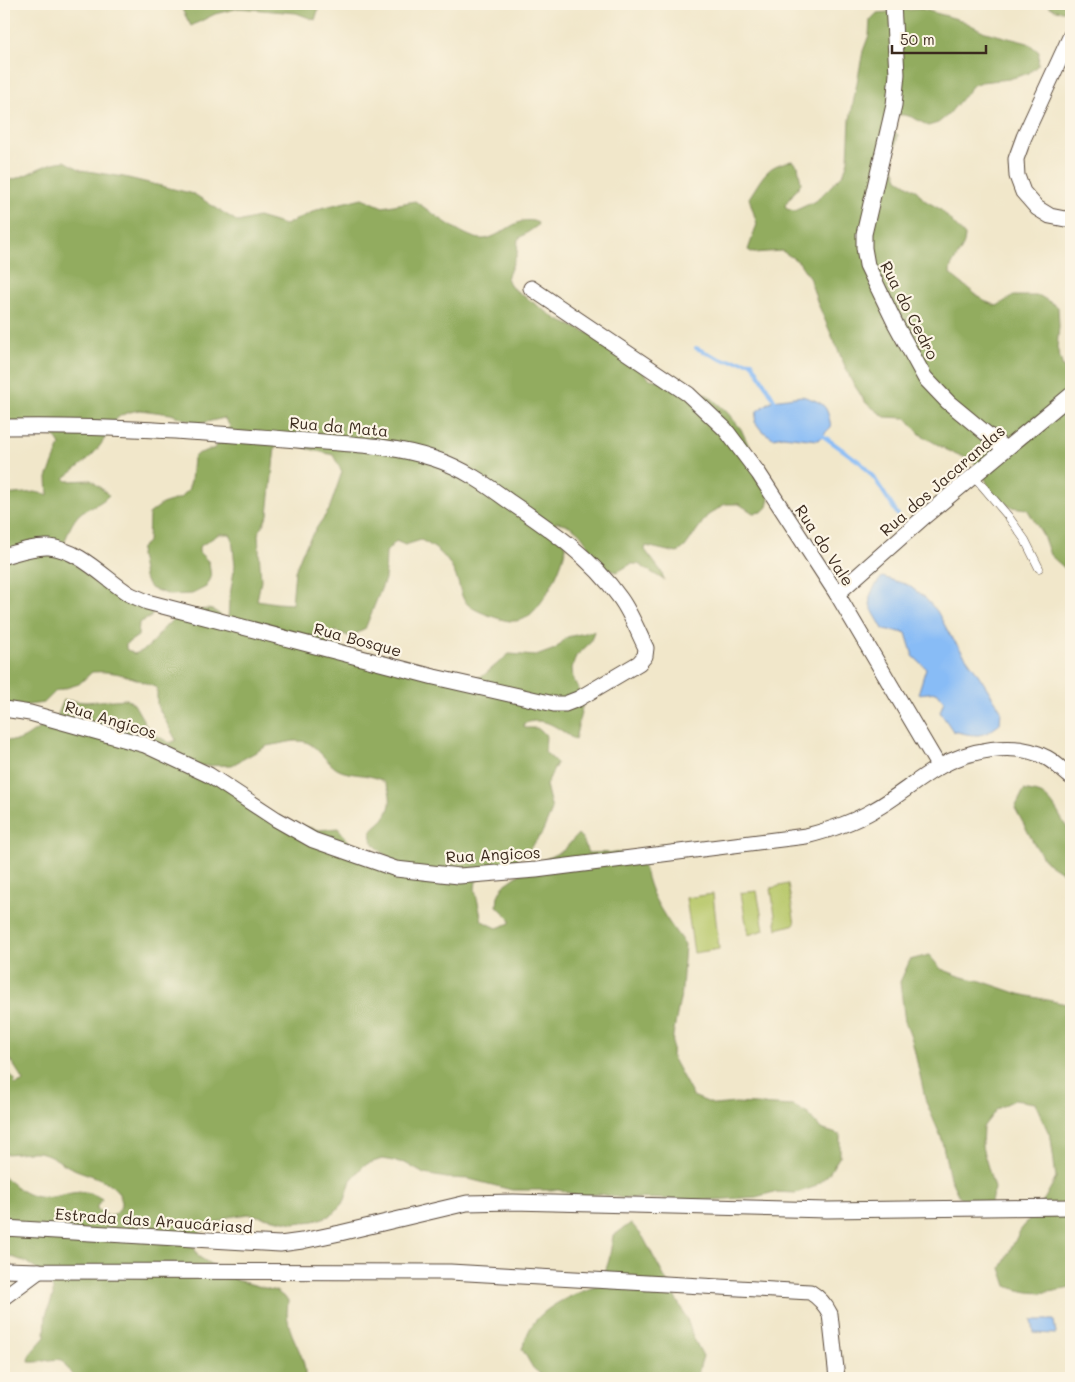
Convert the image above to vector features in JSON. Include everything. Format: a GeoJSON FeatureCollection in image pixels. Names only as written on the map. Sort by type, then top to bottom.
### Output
{"type":"FeatureCollection","features":[{"type":"Feature","properties":{"kind":"street","name":"Rua do Cedro"},"geometry":{"type":"LineString","coordinates":[[893,4],[896,82],[894,105],[864,234],[867,264],[896,325],[925,378],[948,402],[1005,450]]}},
{"type":"Feature","properties":{"kind":"street"},"geometry":{"type":"LineString","coordinates":[[1071,35],[1024,137],[1016,159],[1016,176],[1023,192],[1036,208],[1050,216],[1065,219],[1071,218]]}},
{"type":"Feature","properties":{"kind":"street","name":"Rua do Vale"},"geometry":{"type":"LineString","coordinates":[[532,288],[688,394],[724,429],[759,474],[837,594],[939,767]]}},
{"type":"Feature","properties":{"kind":"street","name":"Rua dos Jacarandas"},"geometry":{"type":"LineString","coordinates":[[837,594],[974,475],[1071,395]]}},
{"type":"Feature","properties":{"kind":"street","name":"Rua da Mata"},"geometry":{"type":"LineString","coordinates":[[4,427],[114,428],[208,432],[402,450],[437,459],[475,477],[571,546],[601,574],[621,599]]}},
{"type":"Feature","properties":{"kind":"street","name":"Rua Bosque"},"geometry":{"type":"LineString","coordinates":[[4,556],[30,549],[58,548],[74,554],[130,594],[147,602],[434,677],[554,704],[565,704],[578,699],[639,663],[645,656],[646,648],[621,599]]}},
{"type":"Feature","properties":{"kind":"street","name":"Rua Angicos"},"geometry":{"type":"LineString","coordinates":[[4,709],[30,713],[145,745],[209,775],[276,819],[313,840],[396,869],[458,876],[536,870],[806,836],[842,826],[874,810],[939,767]]}},
{"type":"Feature","properties":{"kind":"street"},"geometry":{"type":"LineString","coordinates":[[939,767],[975,752],[1001,748],[1023,749],[1047,758],[1071,777]]}},
{"type":"Feature","properties":{"kind":"street","name":"Estrada das Araucáriasd"},"geometry":{"type":"LineString","coordinates":[[4,1228],[260,1244],[302,1241],[467,1203],[513,1202],[828,1210],[1071,1207]]}},
{"type":"Feature","properties":{"kind":"street"},"geometry":{"type":"LineString","coordinates":[[4,1270],[450,1272],[810,1292],[819,1297],[826,1305],[830,1314],[837,1378]]}},
{"type":"Feature","properties":{"kind":"street"},"geometry":{"type":"LineString","coordinates":[[4,1297],[39,1271]]}},
{"type":"Feature","properties":{"kind":"lane"},"geometry":{"type":"LineString","coordinates":[[974,475],[1025,540],[1039,568]]}},
{"type":"Feature","properties":{"kind":"green space"},"geometry":{"type":"Polygon","coordinates":[[[179,4],[320,4],[315,20],[296,13],[239,8],[215,14],[191,26],[179,4]]]}},
{"type":"Feature","properties":{"kind":"green space"},"geometry":{"type":"Polygon","coordinates":[[[1046,4],[1071,4],[1070,12],[1055,10],[1046,4]]]}},
{"type":"Feature","properties":{"kind":"green space"},"geometry":{"type":"Polygon","coordinates":[[[921,9],[961,20],[985,32],[1028,43],[1039,52],[1038,65],[1029,73],[1009,79],[981,82],[973,85],[948,115],[938,123],[928,126],[907,116],[893,116],[891,130],[898,135],[892,161],[898,179],[917,191],[924,200],[940,209],[965,236],[962,248],[950,269],[950,274],[984,301],[997,306],[1013,296],[1040,296],[1058,307],[1057,348],[1063,367],[1071,379],[1071,574],[1050,555],[1043,535],[1027,509],[1011,507],[1000,501],[989,487],[980,468],[971,460],[947,450],[921,435],[906,418],[885,417],[866,403],[851,380],[818,304],[809,277],[799,262],[782,251],[753,253],[748,250],[757,224],[749,198],[766,173],[776,166],[792,161],[798,166],[801,183],[785,205],[787,209],[794,211],[816,201],[844,173],[848,160],[850,120],[863,51],[869,35],[870,20],[877,13],[921,9]]]}},
{"type":"Feature","properties":{"kind":"green space"},"geometry":{"type":"Polygon","coordinates":[[[65,161],[81,170],[124,177],[194,194],[238,222],[258,217],[285,225],[321,208],[362,198],[383,207],[415,201],[457,229],[481,239],[496,235],[523,221],[538,223],[537,226],[518,239],[517,254],[507,278],[511,287],[558,320],[600,338],[633,362],[650,379],[667,382],[686,392],[701,393],[709,396],[727,412],[741,429],[766,484],[769,498],[767,507],[762,512],[753,513],[739,504],[725,504],[707,516],[685,547],[677,553],[646,546],[645,550],[661,571],[664,580],[638,564],[631,564],[617,572],[600,566],[593,559],[587,544],[578,532],[566,524],[556,522],[555,528],[566,546],[556,577],[543,599],[529,616],[517,621],[509,621],[472,608],[466,603],[452,568],[440,552],[421,540],[405,545],[396,541],[386,552],[385,579],[365,629],[351,637],[335,631],[330,636],[334,642],[343,648],[471,680],[484,675],[509,654],[536,656],[555,649],[567,637],[594,631],[590,643],[576,656],[572,668],[573,679],[584,698],[575,740],[556,727],[544,722],[538,721],[523,724],[525,728],[537,728],[546,735],[545,752],[557,763],[546,785],[552,810],[542,833],[528,851],[476,881],[475,889],[482,921],[497,928],[510,923],[510,919],[497,906],[498,896],[503,886],[530,867],[564,850],[578,834],[582,838],[588,853],[625,853],[635,856],[643,866],[656,901],[685,944],[682,989],[673,1035],[672,1057],[693,1096],[715,1105],[735,1103],[794,1106],[808,1114],[821,1129],[840,1135],[840,1156],[828,1175],[814,1187],[796,1193],[774,1192],[756,1197],[711,1200],[622,1198],[599,1194],[579,1196],[559,1190],[512,1190],[469,1179],[424,1174],[405,1163],[382,1159],[364,1165],[351,1180],[345,1200],[332,1215],[314,1221],[294,1223],[248,1214],[228,1217],[189,1238],[199,1257],[236,1280],[276,1291],[288,1300],[287,1318],[304,1363],[305,1378],[74,1378],[62,1360],[29,1362],[30,1354],[45,1337],[46,1315],[53,1296],[53,1289],[44,1275],[26,1262],[4,1254],[4,1177],[22,1191],[34,1196],[52,1197],[76,1192],[93,1194],[102,1199],[97,1209],[108,1216],[117,1212],[121,1204],[120,1196],[116,1190],[104,1180],[70,1167],[47,1154],[35,1152],[4,1154],[4,1068],[16,1081],[15,1085],[24,1081],[4,1050],[4,739],[18,740],[54,723],[64,700],[85,702],[127,699],[134,704],[150,732],[170,743],[176,740],[157,705],[157,688],[133,678],[109,672],[92,672],[79,684],[56,691],[44,703],[4,708],[4,495],[35,492],[48,495],[47,478],[60,445],[49,432],[36,425],[4,421],[4,181],[12,180],[56,162],[65,161]],[[140,410],[117,418],[95,452],[64,478],[67,481],[91,480],[109,495],[103,501],[85,510],[78,516],[69,530],[62,552],[98,584],[153,610],[151,617],[139,623],[138,636],[126,644],[126,649],[134,654],[146,649],[169,623],[184,615],[209,609],[228,622],[229,601],[235,565],[230,534],[219,534],[199,547],[199,552],[209,562],[211,578],[206,587],[192,594],[170,595],[150,588],[144,577],[140,555],[141,548],[148,542],[149,514],[162,504],[180,498],[188,490],[191,481],[193,458],[197,454],[215,448],[230,426],[224,418],[198,424],[171,414],[140,410]],[[294,445],[275,447],[268,515],[258,534],[261,581],[257,600],[292,604],[295,571],[313,533],[329,510],[342,472],[333,455],[294,445]],[[294,741],[267,746],[232,765],[200,766],[285,822],[319,830],[338,828],[359,854],[388,858],[374,844],[370,834],[373,828],[384,818],[389,807],[390,796],[388,787],[383,782],[377,778],[337,769],[306,742],[294,741]]]}},
{"type":"Feature","properties":{"kind":"green space"},"geometry":{"type":"Polygon","coordinates":[[[1024,790],[1040,794],[1048,800],[1071,832],[1071,878],[1046,862],[1015,808],[1024,790]]]}},
{"type":"Feature","properties":{"kind":"green space"},"geometry":{"type":"Polygon","coordinates":[[[788,884],[795,924],[777,929],[771,888],[788,884]]]}},
{"type":"Feature","properties":{"kind":"green space"},"geometry":{"type":"Polygon","coordinates":[[[757,891],[764,930],[748,935],[741,893],[757,891]]]}},
{"type":"Feature","properties":{"kind":"green space"},"geometry":{"type":"Polygon","coordinates":[[[713,894],[719,949],[694,953],[686,898],[713,894]]]}},
{"type":"Feature","properties":{"kind":"green space"},"geometry":{"type":"Polygon","coordinates":[[[929,955],[941,969],[962,977],[981,981],[1019,994],[1071,1005],[1071,1288],[1039,1293],[1016,1289],[1007,1286],[1001,1268],[1020,1231],[1045,1198],[1056,1178],[1051,1138],[1035,1103],[1014,1100],[997,1109],[983,1127],[982,1147],[994,1188],[990,1207],[970,1210],[958,1195],[950,1178],[941,1137],[926,1102],[912,1040],[905,1022],[900,982],[910,960],[929,955]]]}},
{"type":"Feature","properties":{"kind":"green space"},"geometry":{"type":"Polygon","coordinates":[[[631,1223],[643,1237],[687,1319],[693,1337],[703,1356],[697,1376],[695,1378],[545,1378],[533,1368],[522,1349],[530,1329],[544,1312],[562,1300],[601,1285],[609,1260],[613,1236],[631,1223]]]}},
{"type":"Feature","properties":{"kind":"water"},"geometry":{"type":"Polygon","coordinates":[[[802,396],[820,403],[828,413],[831,427],[818,440],[783,436],[773,438],[762,431],[755,422],[757,411],[773,400],[802,396]]]}},
{"type":"Feature","properties":{"kind":"water"},"geometry":{"type":"Polygon","coordinates":[[[882,577],[908,585],[924,597],[937,611],[950,635],[1001,710],[1000,724],[988,732],[978,735],[953,731],[940,712],[944,701],[937,692],[918,694],[926,668],[913,656],[906,633],[883,629],[871,608],[870,598],[872,592],[882,577]]]}},
{"type":"Feature","properties":{"kind":"water"},"geometry":{"type":"Polygon","coordinates":[[[1032,1320],[1054,1320],[1056,1334],[1034,1333],[1032,1320]]]}},
{"type":"Feature","properties":{"kind":"waterway"},"geometry":{"type":"LineString","coordinates":[[696,348],[723,360],[752,362],[775,401]]}},
{"type":"Feature","properties":{"kind":"waterway"},"geometry":{"type":"LineString","coordinates":[[819,433],[861,463],[875,479],[898,515]]}}]}
